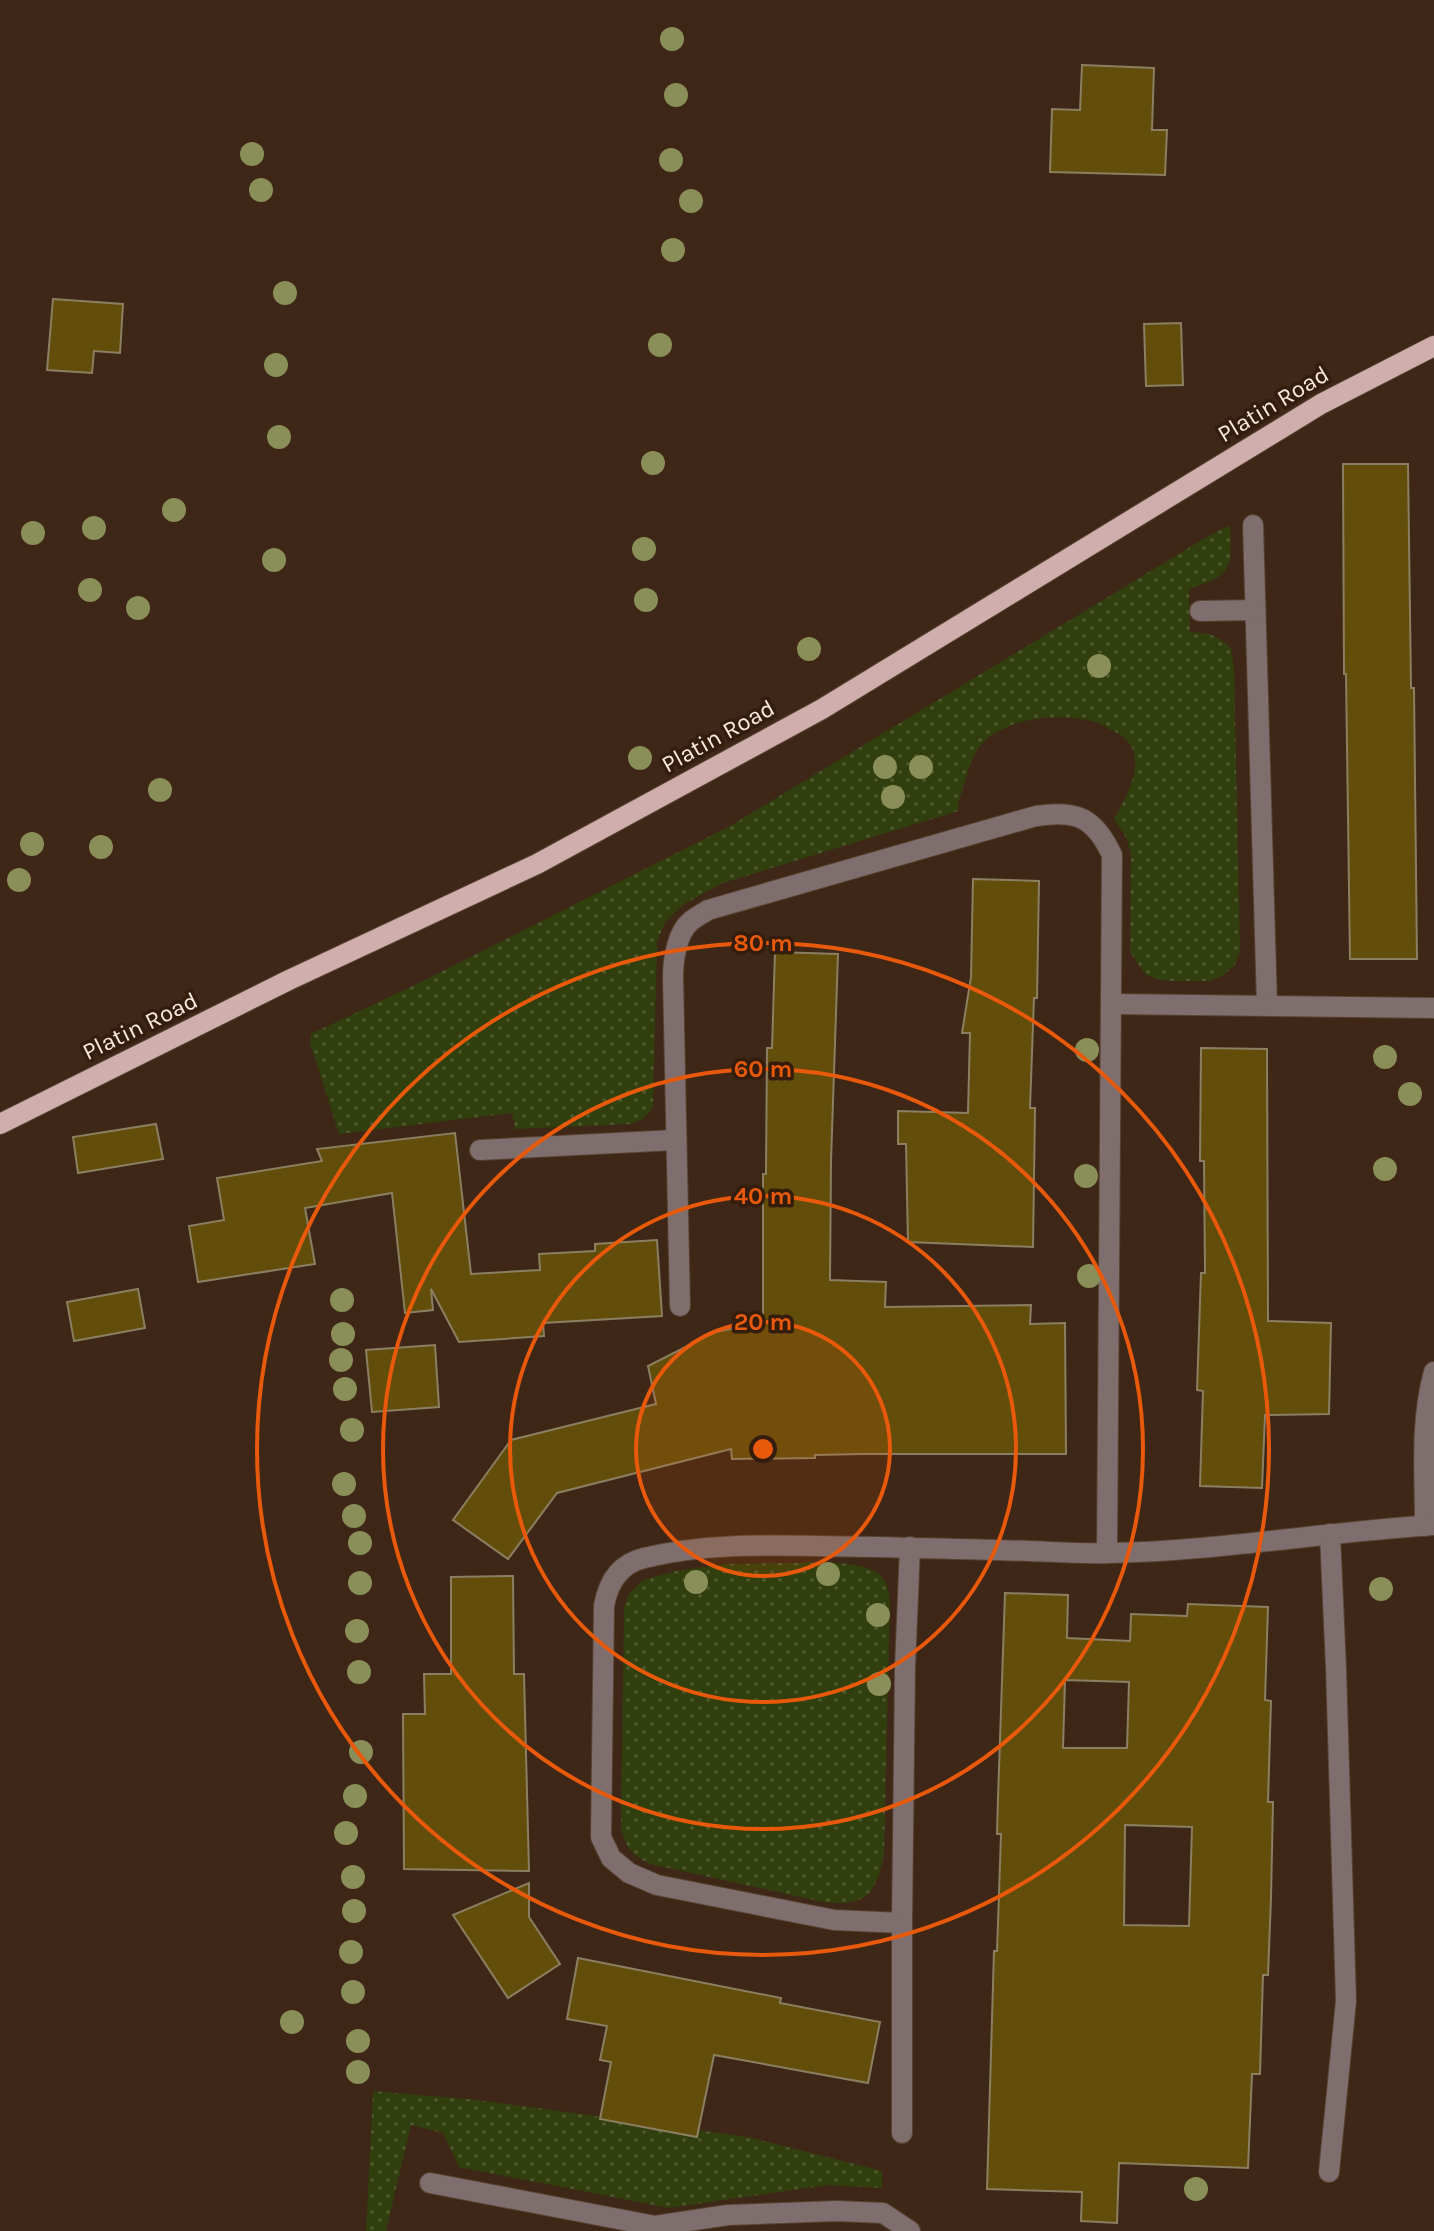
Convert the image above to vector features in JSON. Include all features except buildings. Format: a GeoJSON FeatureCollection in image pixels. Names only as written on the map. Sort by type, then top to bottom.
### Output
{"type":"FeatureCollection","features":[{"type":"Feature","properties":{"kind":"main road","name":"Platin Road"},"geometry":{"type":"LineString","coordinates":[[0,1124],[289,980],[537,864],[822,709],[1321,404],[1434,346]]}},
{"type":"Feature","properties":{"kind":"street"},"geometry":{"type":"LineString","coordinates":[[1253,525],[1267,1005]]}},
{"type":"Feature","properties":{"kind":"street"},"geometry":{"type":"LineString","coordinates":[[1200,611],[1254,610]]}},
{"type":"Feature","properties":{"kind":"street"},"geometry":{"type":"LineString","coordinates":[[680,1306],[673,966],[679,941],[688,923],[708,910],[1036,816],[1056,813],[1079,816],[1102,834],[1112,855],[1107,1553]]}},
{"type":"Feature","properties":{"kind":"street"},"geometry":{"type":"LineString","coordinates":[[1112,1004],[1434,1008]]}},
{"type":"Feature","properties":{"kind":"street"},"geometry":{"type":"LineString","coordinates":[[480,1150],[675,1140]]}},
{"type":"Feature","properties":{"kind":"street"},"geometry":{"type":"LineString","coordinates":[[902,1923],[834,1920],[657,1885],[629,1873],[611,1858],[601,1837],[602,1649],[608,1586],[620,1570],[639,1560],[697,1548],[749,1545],[1107,1553],[1243,1545],[1430,1526],[1424,1436],[1428,1394],[1434,1372]]}},
{"type":"Feature","properties":{"kind":"street"},"geometry":{"type":"LineString","coordinates":[[1329,2172],[1346,2001],[1330,1534]]}},
{"type":"Feature","properties":{"kind":"street"},"geometry":{"type":"LineString","coordinates":[[902,2133],[905,1668],[910,1547]]}},
{"type":"Feature","properties":{"kind":"street"},"geometry":{"type":"LineString","coordinates":[[430,2183],[655,2226],[728,2215],[837,2211],[883,2213],[910,2231]]}},
{"type":"Feature","properties":{"kind":"green space"},"geometry":{"type":"Polygon","coordinates":[[[1230,526],[1231,553],[1226,570],[1213,580],[1189,589],[1190,632],[1212,635],[1226,643],[1231,648],[1234,667],[1240,950],[1235,965],[1222,976],[1210,981],[1160,980],[1146,975],[1130,952],[1131,856],[1127,839],[1114,819],[1127,795],[1135,768],[1129,743],[1121,735],[1095,722],[1066,717],[1034,719],[1003,729],[980,746],[973,758],[958,811],[723,883],[684,904],[665,922],[657,942],[653,1108],[643,1119],[631,1124],[515,1129],[512,1113],[339,1134],[310,1043],[311,1034],[730,826],[1215,532],[1230,526]]]}},
{"type":"Feature","properties":{"kind":"green space"},"geometry":{"type":"Polygon","coordinates":[[[836,1563],[877,1573],[885,1581],[890,1600],[884,1855],[872,1889],[859,1900],[824,1902],[650,1864],[638,1857],[630,1850],[621,1828],[624,1607],[630,1592],[644,1580],[676,1571],[727,1564],[836,1563]]]}},
{"type":"Feature","properties":{"kind":"green space"},"geometry":{"type":"Polygon","coordinates":[[[373,2091],[478,2100],[748,2137],[882,2171],[882,2188],[828,2185],[669,2208],[459,2167],[443,2133],[411,2125],[386,2231],[366,2231],[373,2091]]]}}]}
